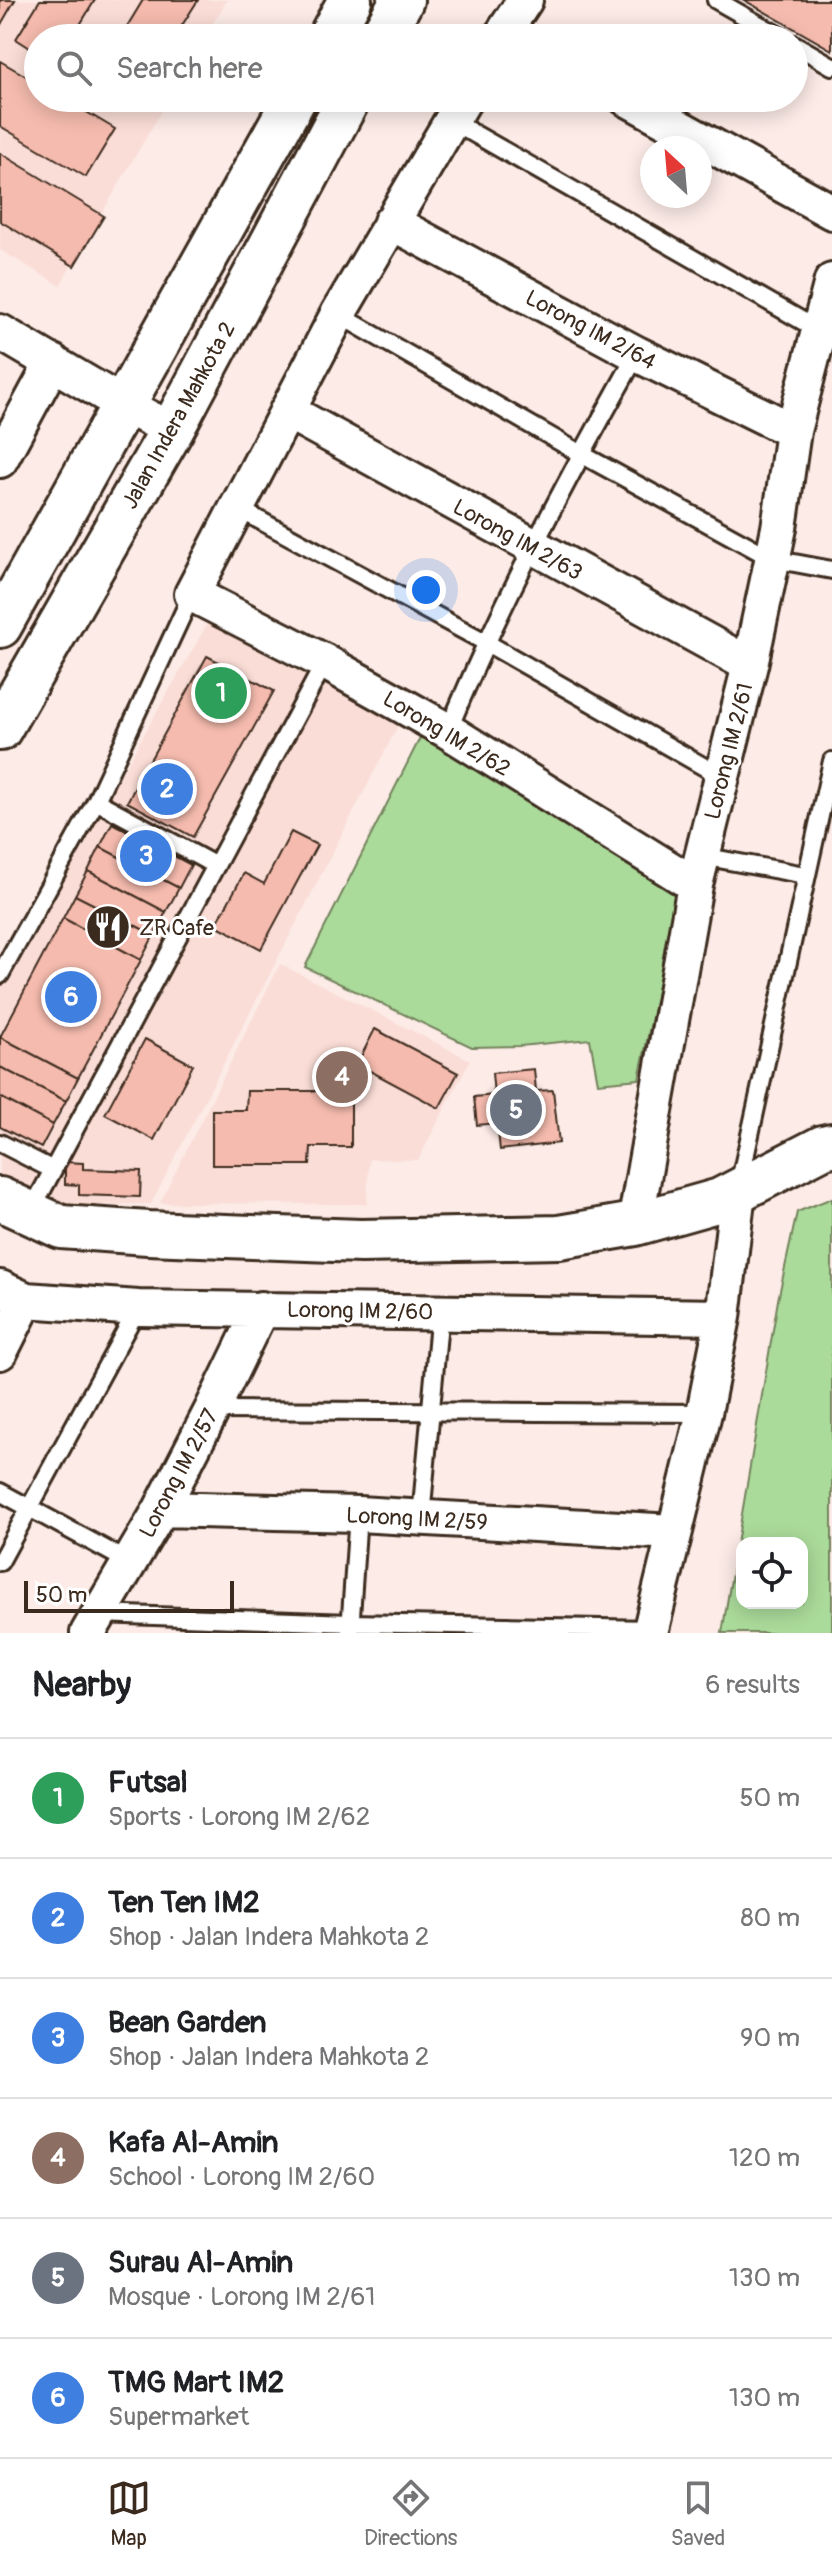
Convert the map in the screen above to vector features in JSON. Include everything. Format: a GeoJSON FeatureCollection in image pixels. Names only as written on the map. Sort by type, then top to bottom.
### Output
{"type":"FeatureCollection","features":[{"type":"Feature","properties":{"kind":"street"},"geometry":{"type":"LineString","coordinates":[[337,24],[350,0]]}},
{"type":"Feature","properties":{"kind":"street"},"geometry":{"type":"LineString","coordinates":[[389,24],[402,0]]}},
{"type":"Feature","properties":{"kind":"street"},"geometry":{"type":"LineString","coordinates":[[513,24],[525,0]]}},
{"type":"Feature","properties":{"kind":"street"},"geometry":{"type":"LineString","coordinates":[[0,626],[287,112]]}},
{"type":"Feature","properties":{"kind":"street","name":"Jalan Indera Mahkota 2"},"geometry":{"type":"LineString","coordinates":[[0,729],[172,430],[342,112]]}},
{"type":"Feature","properties":{"kind":"street"},"geometry":{"type":"LineString","coordinates":[[192,594],[338,314],[458,112]]}},
{"type":"Feature","properties":{"kind":"street"},"geometry":{"type":"LineString","coordinates":[[651,112],[832,212]]}},
{"type":"Feature","properties":{"kind":"street","name":"Lorong IM 2/64"},"geometry":{"type":"LineString","coordinates":[[391,222],[637,354],[793,431]]}},
{"type":"Feature","properties":{"kind":"street","name":"Lorong IM 2/61"},"geometry":{"type":"LineString","coordinates":[[635,1224],[698,870],[750,665],[773,559],[793,431],[832,281]]}},
{"type":"Feature","properties":{"kind":"street"},"geometry":{"type":"LineString","coordinates":[[0,332],[172,430]]}},
{"type":"Feature","properties":{"kind":"street"},"geometry":{"type":"LineString","coordinates":[[0,460],[53,362]]}},
{"type":"Feature","properties":{"kind":"street","name":"Lorong IM 2/63"},"geometry":{"type":"LineString","coordinates":[[287,411],[750,665]]}},
{"type":"Feature","properties":{"kind":"street","name":"Lorong IM 2/62"},"geometry":{"type":"LineString","coordinates":[[192,594],[325,662],[698,870]]}},
{"type":"Feature","properties":{"kind":"street"},"geometry":{"type":"LineString","coordinates":[[14,1206],[61,1227],[75,1228],[361,1241],[559,1237],[635,1224],[720,1200],[829,1142]]}},
{"type":"Feature","properties":{"kind":"street"},"geometry":{"type":"LineString","coordinates":[[650,1631],[704,1413],[723,1317],[738,1192]]}},
{"type":"Feature","properties":{"kind":"street"},"geometry":{"type":"LineString","coordinates":[[0,1352],[13,1294]]}},
{"type":"Feature","properties":{"kind":"street","name":"Lorong IM 2/60"},"geometry":{"type":"LineString","coordinates":[[13,1294],[138,1308],[723,1317]]}},
{"type":"Feature","properties":{"kind":"street","name":"Lorong IM 2/57"},"geometry":{"type":"LineString","coordinates":[[93,1624],[161,1509],[261,1309]]}},
{"type":"Feature","properties":{"kind":"street","name":"Lorong IM 2/59"},"geometry":{"type":"LineString","coordinates":[[161,1509],[358,1514],[673,1532]]}},
{"type":"Feature","properties":{"kind":"lane"},"geometry":{"type":"LineString","coordinates":[[716,0],[758,24]]}},
{"type":"Feature","properties":{"kind":"lane"},"geometry":{"type":"LineString","coordinates":[[808,52],[832,66]]}},
{"type":"Feature","properties":{"kind":"lane"},"geometry":{"type":"LineString","coordinates":[[462,112],[820,331]]}},
{"type":"Feature","properties":{"kind":"lane"},"geometry":{"type":"LineString","coordinates":[[338,314],[581,454],[773,559],[832,570]]}},
{"type":"Feature","properties":{"kind":"lane"},"geometry":{"type":"LineString","coordinates":[[448,731],[485,642],[532,547],[637,354]]}},
{"type":"Feature","properties":{"kind":"lane"},"geometry":{"type":"LineString","coordinates":[[237,508],[485,642],[722,777]]}},
{"type":"Feature","properties":{"kind":"lane"},"geometry":{"type":"LineString","coordinates":[[0,975],[96,801],[192,594]]}},
{"type":"Feature","properties":{"kind":"lane"},"geometry":{"type":"LineString","coordinates":[[14,1206],[53,1170],[325,662]]}},
{"type":"Feature","properties":{"kind":"lane"},"geometry":{"type":"LineString","coordinates":[[738,1192],[832,761]]}},
{"type":"Feature","properties":{"kind":"lane"},"geometry":{"type":"LineString","coordinates":[[96,801],[216,866]]}},
{"type":"Feature","properties":{"kind":"lane"},"geometry":{"type":"LineString","coordinates":[[698,870],[805,875]]}},
{"type":"Feature","properties":{"kind":"lane"},"geometry":{"type":"LineString","coordinates":[[0,1143],[53,1170]]}},
{"type":"Feature","properties":{"kind":"lane"},"geometry":{"type":"LineString","coordinates":[[0,1562],[138,1308]]}},
{"type":"Feature","properties":{"kind":"lane"},"geometry":{"type":"LineString","coordinates":[[421,1517],[440,1311]]}},
{"type":"Feature","properties":{"kind":"lane"},"geometry":{"type":"LineString","coordinates":[[212,1410],[704,1413]]}},
{"type":"Feature","properties":{"kind":"lane"},"geometry":{"type":"LineString","coordinates":[[0,1492],[129,1562]]}},
{"type":"Feature","properties":{"kind":"lane"},"geometry":{"type":"LineString","coordinates":[[350,1628],[358,1514]]}},
{"type":"Feature","properties":{"kind":"lane"},"geometry":{"type":"LineString","coordinates":[[93,1624],[650,1631]]}},
{"type":"Feature","properties":{"kind":"shaded area"},"geometry":{"type":"Polygon","coordinates":[[[0,0],[227,0],[212,24],[24,24],[24,112],[161,112],[60,285],[0,250],[0,0]]]}},
{"type":"Feature","properties":{"kind":"shaded area"},"geometry":{"type":"Polygon","coordinates":[[[213,614],[403,716],[151,1204],[48,1206],[0,1184],[0,986],[213,614]]]}},
{"type":"Feature","properties":{"kind":"shaded area"},"geometry":{"type":"Polygon","coordinates":[[[280,964],[470,1060],[418,1160],[369,1159],[367,1204],[160,1203],[280,964]]]}},
{"type":"Feature","properties":{"kind":"green space"},"geometry":{"type":"Polygon","coordinates":[[[422,734],[679,887],[639,1079],[598,1083],[590,1039],[472,1047],[305,967],[422,734]]]}},
{"type":"Feature","properties":{"kind":"green space"},"geometry":{"type":"Polygon","coordinates":[[[832,1198],[832,1633],[722,1633],[736,1550],[736,1609],[808,1609],[808,1537],[738,1537],[778,1300],[797,1212],[832,1198]]]}},
{"type":"Feature","properties":{"kind":"building"},"geometry":{"type":"Polygon","coordinates":[[[0,0],[15,0],[0,26],[0,0]]]}},
{"type":"Feature","properties":{"kind":"building"},"geometry":{"type":"Polygon","coordinates":[[[40,0],[95,0],[80,24],[25,24],[40,0]]]}},
{"type":"Feature","properties":{"kind":"building"},"geometry":{"type":"Polygon","coordinates":[[[143,0],[198,0],[183,24],[128,24],[143,0]]]}},
{"type":"Feature","properties":{"kind":"building"},"geometry":{"type":"Polygon","coordinates":[[[744,0],[832,0],[832,50],[808,36],[808,24],[786,24],[744,0]]]}},
{"type":"Feature","properties":{"kind":"building"},"geometry":{"type":"Polygon","coordinates":[[[24,26],[24,44],[16,39],[24,26]]]}},
{"type":"Feature","properties":{"kind":"building"},"geometry":{"type":"Polygon","coordinates":[[[0,61],[24,75],[24,112],[86,112],[115,129],[86,177],[0,126],[0,61]]]}},
{"type":"Feature","properties":{"kind":"building"},"geometry":{"type":"Polygon","coordinates":[[[0,153],[104,216],[74,266],[0,221],[0,153]]]}},
{"type":"Feature","properties":{"kind":"building"},"geometry":{"type":"Polygon","coordinates":[[[207,656],[274,691],[193,837],[127,802],[207,656]]]}},
{"type":"Feature","properties":{"kind":"building"},"geometry":{"type":"Polygon","coordinates":[[[112,823],[191,865],[179,888],[100,847],[112,823]]]}},
{"type":"Feature","properties":{"kind":"building"},"geometry":{"type":"Polygon","coordinates":[[[291,832],[317,845],[261,949],[216,925],[244,873],[264,884],[291,832]]]}},
{"type":"Feature","properties":{"kind":"building"},"geometry":{"type":"Polygon","coordinates":[[[100,847],[179,888],[166,912],[88,871],[100,847]]]}},
{"type":"Feature","properties":{"kind":"building"},"geometry":{"type":"Polygon","coordinates":[[[88,871],[166,912],[154,935],[75,895],[88,871]]]}},
{"type":"Feature","properties":{"kind":"building","name":"ZR Cafe"},"geometry":{"type":"Polygon","coordinates":[[[75,895],[154,935],[141,960],[63,918],[75,895]]]}},
{"type":"Feature","properties":{"kind":"building"},"geometry":{"type":"Polygon","coordinates":[[[63,918],[141,960],[78,1078],[0,1037],[63,918]]]}},
{"type":"Feature","properties":{"kind":"building"},"geometry":{"type":"Polygon","coordinates":[[[375,1029],[458,1073],[439,1108],[357,1064],[375,1029]]]}},
{"type":"Feature","properties":{"kind":"building"},"geometry":{"type":"Polygon","coordinates":[[[0,1037],[78,1078],[66,1101],[0,1067],[0,1037]]]}},
{"type":"Feature","properties":{"kind":"building"},"geometry":{"type":"Polygon","coordinates":[[[145,1039],[193,1065],[154,1140],[105,1114],[145,1039]]]}},
{"type":"Feature","properties":{"kind":"building"},"geometry":{"type":"Polygon","coordinates":[[[0,1067],[66,1101],[53,1125],[0,1097],[0,1067]]]}},
{"type":"Feature","properties":{"kind":"building"},"geometry":{"type":"Polygon","coordinates":[[[534,1069],[536,1091],[553,1090],[559,1143],[500,1150],[497,1123],[477,1125],[474,1097],[494,1095],[492,1073],[534,1069]]]}},
{"type":"Feature","properties":{"kind":"building"},"geometry":{"type":"Polygon","coordinates":[[[247,1091],[351,1091],[351,1147],[311,1147],[310,1165],[212,1165],[212,1110],[246,1110],[247,1091]]]}},
{"type":"Feature","properties":{"kind":"building"},"geometry":{"type":"Polygon","coordinates":[[[0,1097],[53,1125],[41,1148],[0,1127],[0,1097]]]}},
{"type":"Feature","properties":{"kind":"building"},"geometry":{"type":"Polygon","coordinates":[[[65,1162],[83,1163],[83,1169],[141,1171],[140,1197],[79,1195],[79,1185],[65,1184],[65,1162]]]}},
{"type":"Feature","properties":{"kind":"place","name":"Futsal"},"geometry":{"type":"Point","coordinates":[221,693]}},
{"type":"Feature","properties":{"kind":"place","name":"Ten Ten IM2"},"geometry":{"type":"Point","coordinates":[167,789]}},
{"type":"Feature","properties":{"kind":"place","name":"Bean Garden"},"geometry":{"type":"Point","coordinates":[146,856]}},
{"type":"Feature","properties":{"kind":"place","name":"ZR Cafe"},"geometry":{"type":"Point","coordinates":[108,927]}},
{"type":"Feature","properties":{"kind":"place","name":"TMG Mart IM2"},"geometry":{"type":"Point","coordinates":[71,997]}},
{"type":"Feature","properties":{"kind":"place","name":"Kafa Al-Amin"},"geometry":{"type":"Point","coordinates":[342,1077]}},
{"type":"Feature","properties":{"kind":"place","name":"Surau Al-Amin"},"geometry":{"type":"Point","coordinates":[516,1110]}}]}
